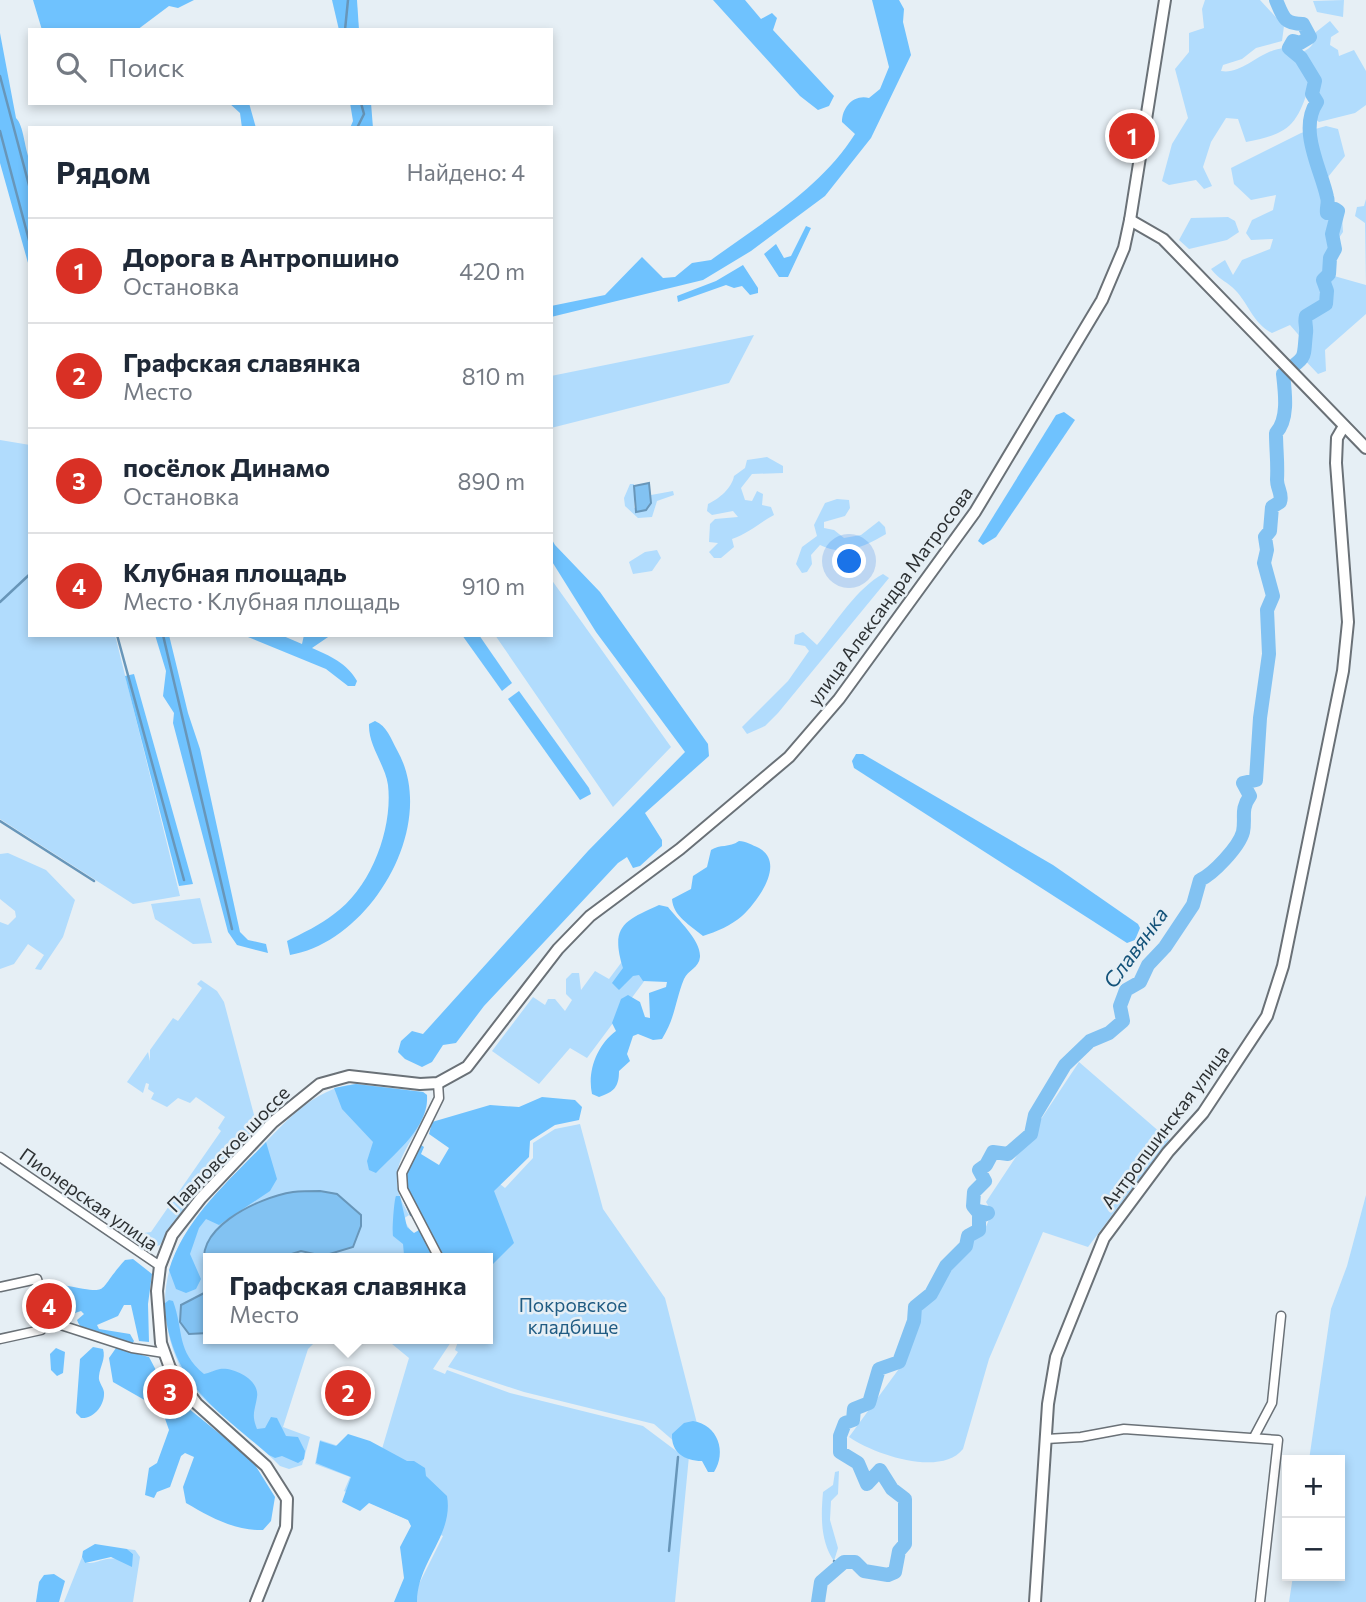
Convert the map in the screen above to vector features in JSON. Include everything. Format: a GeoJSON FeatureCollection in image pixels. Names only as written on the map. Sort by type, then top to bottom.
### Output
{"type":"FeatureCollection","features":[{"type":"Feature","properties":{"kind":"main road","name":"улица Александра Матросова"},"geometry":{"type":"LineString","coordinates":[[438,1083],[453,1078],[480,1054],[558,949],[590,916],[736,805],[789,757],[839,699],[975,512],[1102,300],[1120,258],[1130,220],[1165,0]]}},
{"type":"Feature","properties":{"kind":"main road"},"geometry":{"type":"LineString","coordinates":[[1130,220],[1163,239],[1366,448]]}},
{"type":"Feature","properties":{"kind":"main road","name":"Антропшинская улица"},"geometry":{"type":"LineString","coordinates":[[1035,1602],[1046,1439],[1056,1357],[1104,1238],[1234,1069],[1267,1016],[1283,966],[1346,647],[1347,596],[1336,463],[1337,438],[1344,426]]}},
{"type":"Feature","properties":{"kind":"main road","name":"Павловское шоссе"},"geometry":{"type":"LineString","coordinates":[[256,1602],[286,1527],[287,1499],[266,1466],[183,1388],[164,1353],[157,1316],[160,1266],[172,1235],[201,1198],[273,1122],[309,1091],[320,1084],[349,1076],[420,1084],[438,1083]]}},
{"type":"Feature","properties":{"kind":"street"},"geometry":{"type":"LineString","coordinates":[[436,1253],[403,1189],[402,1173],[439,1098],[438,1083]]}},
{"type":"Feature","properties":{"kind":"street","name":"Пионерская улица"},"geometry":{"type":"LineString","coordinates":[[0,1157],[160,1266]]}},
{"type":"Feature","properties":{"kind":"street"},"geometry":{"type":"LineString","coordinates":[[0,1287],[37,1279],[44,1302],[41,1330],[0,1339]]}},
{"type":"Feature","properties":{"kind":"street"},"geometry":{"type":"LineString","coordinates":[[1254,1437],[1272,1403],[1281,1316]]}},
{"type":"Feature","properties":{"kind":"street"},"geometry":{"type":"LineString","coordinates":[[42,1319],[132,1348],[164,1353]]}},
{"type":"Feature","properties":{"kind":"street"},"geometry":{"type":"LineString","coordinates":[[1046,1439],[1081,1437],[1124,1429],[1278,1440],[1260,1602]]}},
{"type":"Feature","properties":{"kind":"green space"},"geometry":{"type":"Polygon","coordinates":[[[1205,0],[1260,0],[1284,26],[1282,41],[1256,48],[1242,59],[1223,65],[1221,71],[1245,66],[1276,49],[1285,48],[1295,55],[1304,51],[1312,45],[1316,32],[1330,21],[1339,32],[1331,37],[1330,45],[1338,50],[1339,56],[1354,50],[1366,71],[1366,105],[1355,113],[1319,122],[1313,117],[1317,86],[1309,86],[1295,120],[1281,132],[1271,136],[1246,142],[1238,119],[1226,118],[1211,142],[1203,167],[1212,186],[1204,189],[1196,180],[1169,185],[1162,181],[1172,144],[1188,118],[1175,69],[1189,52],[1189,33],[1204,28],[1202,9],[1205,0]]]}},
{"type":"Feature","properties":{"kind":"green space"},"geometry":{"type":"Polygon","coordinates":[[[1344,0],[1343,17],[1317,12],[1313,1],[1344,0]]]}},
{"type":"Feature","properties":{"kind":"green space"},"geometry":{"type":"Polygon","coordinates":[[[1326,126],[1338,129],[1345,156],[1328,177],[1319,181],[1331,208],[1342,216],[1343,232],[1332,248],[1327,274],[1366,285],[1366,314],[1325,350],[1326,371],[1318,374],[1300,355],[1303,340],[1290,325],[1272,333],[1265,329],[1232,287],[1211,269],[1225,260],[1233,275],[1242,260],[1270,249],[1273,239],[1251,240],[1246,233],[1252,220],[1273,210],[1276,195],[1251,200],[1234,184],[1231,168],[1301,133],[1326,126]]]}},
{"type":"Feature","properties":{"kind":"green space"},"geometry":{"type":"Polygon","coordinates":[[[1366,199],[1366,285],[1365,223],[1355,216],[1357,207],[1364,206],[1366,199]]]}},
{"type":"Feature","properties":{"kind":"green space"},"geometry":{"type":"Polygon","coordinates":[[[1228,217],[1235,221],[1239,232],[1227,240],[1189,249],[1179,240],[1191,218],[1228,217]]]}},
{"type":"Feature","properties":{"kind":"green space"},"geometry":{"type":"Polygon","coordinates":[[[754,335],[729,383],[553,427],[553,376],[754,335]]]}},
{"type":"Feature","properties":{"kind":"green space"},"geometry":{"type":"Polygon","coordinates":[[[0,440],[28,445],[28,637],[115,637],[180,896],[133,904],[0,819],[0,440]]]}},
{"type":"Feature","properties":{"kind":"green space"},"geometry":{"type":"Polygon","coordinates":[[[767,457],[783,466],[783,473],[752,474],[741,488],[745,500],[752,501],[757,491],[763,494],[762,505],[771,507],[774,515],[732,539],[734,547],[721,558],[714,558],[709,552],[718,543],[709,542],[710,524],[715,519],[738,517],[733,511],[712,515],[707,511],[708,504],[728,489],[734,476],[745,468],[747,460],[767,457]]]}},
{"type":"Feature","properties":{"kind":"green space"},"geometry":{"type":"Polygon","coordinates":[[[630,484],[634,484],[634,508],[651,503],[651,495],[673,491],[674,495],[657,501],[652,517],[638,518],[625,506],[624,498],[630,484]]]}},
{"type":"Feature","properties":{"kind":"green space"},"geometry":{"type":"Polygon","coordinates":[[[837,499],[849,500],[850,508],[845,516],[824,522],[824,528],[834,530],[844,538],[861,535],[879,521],[885,527],[886,534],[862,546],[846,550],[820,545],[811,555],[812,564],[807,572],[802,573],[796,564],[802,547],[817,536],[814,525],[825,503],[837,499]]]}},
{"type":"Feature","properties":{"kind":"green space"},"geometry":{"type":"Polygon","coordinates":[[[657,550],[661,558],[652,571],[633,574],[629,562],[645,552],[657,550]]]}},
{"type":"Feature","properties":{"kind":"green space"},"geometry":{"type":"Polygon","coordinates":[[[883,574],[889,578],[778,713],[765,726],[747,734],[742,727],[788,681],[809,651],[805,646],[794,644],[795,635],[803,632],[817,645],[856,596],[883,574]]]}},
{"type":"Feature","properties":{"kind":"green space"},"geometry":{"type":"Polygon","coordinates":[[[553,582],[671,747],[613,807],[496,637],[553,637],[553,582]]]}},
{"type":"Feature","properties":{"kind":"green space"},"geometry":{"type":"Polygon","coordinates":[[[8,853],[46,870],[75,900],[63,937],[41,970],[35,969],[44,955],[28,944],[14,964],[0,969],[0,922],[8,925],[16,917],[15,911],[0,899],[0,854],[8,853]]]}},
{"type":"Feature","properties":{"kind":"green space"},"geometry":{"type":"Polygon","coordinates":[[[200,898],[212,943],[193,944],[155,919],[151,904],[200,898]]]}},
{"type":"Feature","properties":{"kind":"green space"},"geometry":{"type":"Polygon","coordinates":[[[627,955],[651,972],[587,1058],[570,1048],[539,1084],[492,1051],[533,997],[545,1005],[548,999],[555,999],[565,1011],[572,1000],[566,994],[566,979],[572,973],[579,973],[581,990],[595,971],[609,979],[627,955]]]}},
{"type":"Feature","properties":{"kind":"green space"},"geometry":{"type":"Polygon","coordinates":[[[201,980],[217,991],[224,1002],[257,1126],[197,1191],[160,1245],[147,1250],[143,1233],[151,1232],[221,1131],[218,1128],[225,1117],[196,1097],[190,1103],[178,1098],[167,1107],[151,1099],[154,1093],[148,1089],[149,1084],[146,1083],[143,1093],[127,1082],[148,1052],[150,1061],[150,1050],[173,1018],[178,1021],[202,988],[197,984],[201,980]]]}},
{"type":"Feature","properties":{"kind":"green space"},"geometry":{"type":"Polygon","coordinates":[[[1079,1062],[1169,1140],[1088,1247],[1043,1232],[989,1359],[963,1449],[953,1457],[924,1462],[891,1456],[860,1444],[849,1437],[901,1366],[915,1331],[920,1308],[936,1293],[944,1276],[969,1242],[983,1234],[992,1212],[986,1202],[1079,1062]]]}},
{"type":"Feature","properties":{"kind":"green space"},"geometry":{"type":"Polygon","coordinates":[[[356,1084],[423,1092],[427,1095],[423,1119],[404,1152],[397,1176],[400,1196],[409,1215],[403,1219],[426,1253],[203,1253],[203,1344],[313,1344],[308,1349],[283,1427],[310,1437],[302,1465],[289,1469],[280,1466],[211,1405],[184,1374],[168,1331],[165,1304],[167,1279],[174,1256],[185,1235],[215,1195],[298,1111],[325,1093],[356,1084]]]}},
{"type":"Feature","properties":{"kind":"green space","name":"Покровское кладбище"},"geometry":{"type":"Polygon","coordinates":[[[580,1124],[603,1209],[665,1298],[703,1447],[683,1449],[654,1424],[524,1392],[448,1367],[458,1352],[455,1350],[457,1344],[493,1344],[493,1253],[490,1253],[491,1177],[505,1188],[533,1158],[533,1143],[555,1129],[580,1124]]]}},
{"type":"Feature","properties":{"kind":"green space"},"geometry":{"type":"Polygon","coordinates":[[[1366,1195],[1366,1602],[1289,1602],[1292,1581],[1345,1581],[1345,1455],[1310,1455],[1331,1309],[1347,1266],[1366,1195]]]}},
{"type":"Feature","properties":{"kind":"green space"},"geometry":{"type":"Polygon","coordinates":[[[392,1344],[450,1344],[433,1369],[445,1374],[447,1370],[510,1393],[643,1426],[679,1453],[689,1456],[675,1602],[410,1602],[443,1536],[344,1491],[350,1477],[315,1464],[320,1440],[379,1459],[409,1358],[392,1344]]]}},
{"type":"Feature","properties":{"kind":"green space"},"geometry":{"type":"Polygon","coordinates":[[[839,1471],[838,1494],[831,1501],[830,1520],[838,1548],[834,1561],[824,1536],[822,1501],[823,1492],[833,1485],[835,1472],[839,1471]]]}},
{"type":"Feature","properties":{"kind":"green space"},"geometry":{"type":"Polygon","coordinates":[[[127,1549],[135,1550],[140,1557],[133,1602],[64,1602],[82,1557],[85,1563],[111,1558],[121,1560],[133,1554],[127,1549]]]}},
{"type":"Feature","properties":{"kind":"shaded area"},"geometry":{"type":"Polygon","coordinates":[[[33,0],[194,0],[178,8],[169,6],[140,28],[41,28],[33,0]]]}},
{"type":"Feature","properties":{"kind":"shaded area"},"geometry":{"type":"Polygon","coordinates":[[[332,0],[357,0],[359,28],[339,28],[332,0]]]}},
{"type":"Feature","properties":{"kind":"shaded area"},"geometry":{"type":"Polygon","coordinates":[[[713,0],[745,0],[761,19],[772,13],[777,18],[773,30],[834,96],[829,106],[818,110],[800,96],[713,0]]]}},
{"type":"Feature","properties":{"kind":"shaded area"},"geometry":{"type":"Polygon","coordinates":[[[872,0],[899,0],[904,9],[903,22],[911,55],[871,138],[825,196],[751,251],[703,280],[553,317],[553,306],[605,295],[642,257],[663,278],[675,277],[692,263],[711,260],[770,218],[808,188],[841,154],[855,134],[842,122],[844,111],[854,100],[869,98],[880,89],[889,67],[872,0]]]}},
{"type":"Feature","properties":{"kind":"shaded area"},"geometry":{"type":"Polygon","coordinates":[[[0,33],[16,118],[21,126],[28,153],[28,263],[0,163],[0,33]]]}},
{"type":"Feature","properties":{"kind":"shaded area"},"geometry":{"type":"Polygon","coordinates":[[[231,105],[250,105],[255,126],[242,126],[240,113],[231,105]]]}},
{"type":"Feature","properties":{"kind":"shaded area"},"geometry":{"type":"Polygon","coordinates":[[[350,105],[371,105],[373,126],[351,126],[353,121],[350,105]]]}},
{"type":"Feature","properties":{"kind":"shaded area"},"geometry":{"type":"Polygon","coordinates":[[[806,226],[811,228],[788,277],[779,277],[764,254],[776,244],[784,258],[791,256],[806,226]]]}},
{"type":"Feature","properties":{"kind":"shaded area"},"geometry":{"type":"Polygon","coordinates":[[[743,265],[758,288],[758,293],[750,295],[742,286],[734,288],[726,285],[678,302],[677,296],[716,281],[743,265]]]}},
{"type":"Feature","properties":{"kind":"shaded area"},"geometry":{"type":"Polygon","coordinates":[[[1064,412],[1075,420],[996,537],[983,545],[978,541],[1056,415],[1064,412]]]}},
{"type":"Feature","properties":{"kind":"shaded area"},"geometry":{"type":"Polygon","coordinates":[[[649,483],[651,503],[646,510],[636,512],[634,486],[649,483]]]}},
{"type":"Feature","properties":{"kind":"shaded area"},"geometry":{"type":"Polygon","coordinates":[[[553,542],[600,592],[708,744],[709,756],[645,813],[662,840],[662,846],[640,866],[633,868],[627,857],[618,863],[484,1006],[456,1043],[443,1045],[432,1062],[422,1067],[405,1059],[398,1052],[401,1041],[412,1031],[423,1034],[588,851],[685,752],[596,632],[553,563],[553,542]]]}},
{"type":"Feature","properties":{"kind":"shaded area"},"geometry":{"type":"Polygon","coordinates":[[[156,637],[169,637],[188,713],[200,749],[240,932],[248,940],[266,944],[268,953],[237,945],[228,932],[173,723],[174,713],[163,696],[166,671],[156,637]]]}},
{"type":"Feature","properties":{"kind":"shaded area"},"geometry":{"type":"Polygon","coordinates":[[[248,637],[286,637],[302,644],[304,637],[328,637],[312,648],[343,665],[357,681],[355,686],[348,686],[326,669],[248,637]]]}},
{"type":"Feature","properties":{"kind":"shaded area"},"geometry":{"type":"Polygon","coordinates":[[[463,637],[480,637],[512,683],[502,691],[463,637]]]}},
{"type":"Feature","properties":{"kind":"shaded area"},"geometry":{"type":"Polygon","coordinates":[[[134,674],[193,884],[179,886],[125,676],[134,674]]]}},
{"type":"Feature","properties":{"kind":"shaded area"},"geometry":{"type":"Polygon","coordinates":[[[519,691],[591,794],[580,800],[508,699],[519,691]]]}},
{"type":"Feature","properties":{"kind":"shaded area"},"geometry":{"type":"Polygon","coordinates":[[[375,721],[383,726],[391,737],[408,780],[410,812],[403,844],[390,876],[370,904],[347,928],[319,946],[290,955],[287,941],[323,922],[347,903],[359,889],[377,856],[389,802],[386,777],[369,732],[369,724],[375,721]]]}},
{"type":"Feature","properties":{"kind":"shaded area"},"geometry":{"type":"Polygon","coordinates":[[[856,754],[863,754],[1053,865],[1138,924],[1140,928],[1135,940],[1127,943],[854,768],[852,761],[856,754]]]}},
{"type":"Feature","properties":{"kind":"shaded area"},"geometry":{"type":"Polygon","coordinates":[[[739,841],[759,848],[767,855],[770,872],[767,882],[742,916],[724,928],[703,936],[679,915],[672,899],[691,889],[693,876],[707,867],[711,850],[739,841]]]}},
{"type":"Feature","properties":{"kind":"shaded area"},"geometry":{"type":"Polygon","coordinates":[[[659,905],[668,907],[693,937],[699,951],[699,961],[684,979],[662,1039],[653,1040],[638,1034],[633,1036],[627,1054],[630,1061],[619,1071],[615,1088],[599,1097],[592,1094],[592,1068],[599,1051],[616,1031],[612,1023],[621,999],[628,995],[640,1002],[645,1017],[650,1018],[649,993],[666,987],[667,982],[643,981],[639,975],[633,976],[619,990],[612,983],[623,968],[618,943],[623,927],[659,905]]]}},
{"type":"Feature","properties":{"kind":"shaded area"},"geometry":{"type":"Polygon","coordinates":[[[356,1084],[423,1092],[427,1095],[423,1118],[417,1128],[376,1173],[369,1170],[367,1161],[373,1142],[342,1109],[334,1088],[356,1084]]]}},
{"type":"Feature","properties":{"kind":"shaded area"},"geometry":{"type":"Polygon","coordinates":[[[542,1097],[575,1100],[582,1107],[579,1120],[555,1125],[530,1141],[529,1157],[494,1191],[514,1243],[493,1264],[493,1253],[404,1253],[403,1244],[393,1236],[395,1203],[396,1196],[400,1196],[407,1227],[414,1233],[419,1230],[404,1183],[418,1143],[424,1147],[421,1154],[439,1165],[449,1148],[429,1134],[432,1122],[490,1105],[519,1107],[542,1097]]]}},
{"type":"Feature","properties":{"kind":"shaded area"},"geometry":{"type":"Polygon","coordinates":[[[266,1142],[277,1179],[270,1191],[219,1225],[206,1219],[199,1228],[190,1254],[201,1279],[196,1289],[186,1293],[176,1289],[169,1270],[186,1234],[223,1186],[266,1142]]]}},
{"type":"Feature","properties":{"kind":"shaded area"},"geometry":{"type":"Polygon","coordinates":[[[320,1191],[337,1194],[361,1215],[361,1226],[353,1247],[333,1253],[205,1253],[207,1243],[216,1230],[230,1219],[262,1201],[293,1192],[320,1191]]]}},
{"type":"Feature","properties":{"kind":"shaded area"},"geometry":{"type":"Polygon","coordinates":[[[133,1259],[152,1274],[148,1304],[149,1342],[139,1341],[131,1305],[124,1305],[118,1316],[97,1325],[99,1329],[130,1334],[134,1341],[131,1346],[85,1331],[77,1320],[84,1314],[81,1311],[69,1315],[59,1311],[54,1303],[62,1285],[89,1290],[101,1289],[125,1260],[133,1259]]]}},
{"type":"Feature","properties":{"kind":"shaded area"},"geometry":{"type":"Polygon","coordinates":[[[203,1294],[203,1333],[189,1334],[180,1322],[181,1305],[203,1294]]]}},
{"type":"Feature","properties":{"kind":"shaded area"},"geometry":{"type":"Polygon","coordinates":[[[169,1300],[173,1301],[185,1349],[195,1365],[204,1374],[226,1369],[239,1372],[250,1380],[257,1391],[254,1416],[257,1429],[265,1428],[271,1417],[277,1418],[286,1436],[298,1437],[305,1451],[304,1459],[298,1463],[282,1456],[275,1458],[269,1455],[198,1391],[176,1354],[164,1304],[169,1300]]]}},
{"type":"Feature","properties":{"kind":"shaded area"},"geometry":{"type":"Polygon","coordinates":[[[93,1347],[103,1349],[99,1378],[104,1397],[94,1414],[81,1418],[76,1413],[80,1359],[93,1347]]]}},
{"type":"Feature","properties":{"kind":"shaded area"},"geometry":{"type":"Polygon","coordinates":[[[56,1348],[65,1352],[63,1373],[57,1376],[51,1370],[50,1354],[56,1348]]]}},
{"type":"Feature","properties":{"kind":"shaded area"},"geometry":{"type":"Polygon","coordinates":[[[116,1348],[149,1357],[167,1391],[252,1460],[275,1497],[271,1521],[263,1530],[233,1526],[186,1503],[183,1487],[194,1457],[185,1453],[181,1456],[170,1487],[157,1492],[154,1498],[145,1495],[149,1468],[157,1463],[169,1430],[162,1410],[113,1382],[109,1358],[116,1348]]]}},
{"type":"Feature","properties":{"kind":"shaded area"},"geometry":{"type":"Polygon","coordinates":[[[693,1421],[709,1428],[718,1440],[720,1456],[714,1472],[708,1472],[702,1461],[684,1457],[674,1446],[672,1434],[684,1423],[693,1421]]]}},
{"type":"Feature","properties":{"kind":"shaded area"},"geometry":{"type":"Polygon","coordinates":[[[348,1434],[370,1441],[407,1461],[414,1461],[425,1468],[426,1476],[447,1496],[445,1523],[423,1574],[417,1602],[394,1602],[404,1578],[400,1547],[411,1526],[408,1520],[369,1503],[360,1511],[342,1502],[351,1477],[316,1463],[320,1441],[336,1446],[348,1434]]]}},
{"type":"Feature","properties":{"kind":"shaded area"},"geometry":{"type":"Polygon","coordinates":[[[95,1544],[127,1549],[133,1554],[132,1567],[111,1557],[85,1563],[83,1551],[95,1544]]]}},
{"type":"Feature","properties":{"kind":"shaded area"},"geometry":{"type":"Polygon","coordinates":[[[54,1574],[65,1581],[59,1602],[36,1602],[39,1582],[44,1575],[54,1574]]]}},
{"type":"Feature","properties":{"kind":"waterway"},"geometry":{"type":"LineString","coordinates":[[345,28],[348,0]]}},
{"type":"Feature","properties":{"kind":"waterway","name":"Славянка"},"geometry":{"type":"LineString","coordinates":[[818,1602],[821,1582],[844,1562],[855,1562],[864,1571],[888,1575],[895,1572],[899,1551],[905,1544],[905,1499],[892,1489],[880,1470],[867,1484],[858,1463],[840,1452],[840,1436],[845,1423],[853,1420],[854,1409],[869,1403],[879,1369],[899,1362],[914,1321],[915,1307],[931,1294],[946,1266],[966,1246],[968,1236],[979,1230],[979,1217],[988,1213],[977,1211],[973,1206],[974,1192],[985,1181],[979,1170],[986,1165],[993,1152],[1008,1154],[1031,1134],[1035,1115],[1065,1065],[1090,1041],[1109,1033],[1123,1021],[1120,1006],[1126,990],[1140,982],[1148,965],[1165,947],[1193,905],[1200,880],[1225,859],[1243,832],[1244,810],[1250,796],[1243,783],[1256,780],[1260,718],[1269,654],[1267,610],[1273,596],[1264,563],[1267,550],[1265,537],[1270,531],[1272,507],[1281,499],[1277,480],[1276,433],[1284,413],[1283,374],[1303,356],[1306,316],[1326,304],[1327,291],[1323,280],[1329,274],[1330,258],[1335,249],[1332,234],[1338,211],[1335,209],[1327,213],[1328,199],[1310,137],[1312,113],[1317,102],[1312,94],[1315,81],[1301,58],[1289,48],[1293,41],[1300,43],[1310,37],[1303,24],[1292,23],[1285,18],[1276,0]]}},
{"type":"Feature","properties":{"kind":"waterway"},"geometry":{"type":"LineString","coordinates":[[0,76],[28,181]]}},
{"type":"Feature","properties":{"kind":"waterway"},"geometry":{"type":"LineString","coordinates":[[358,126],[364,114],[362,105]]}},
{"type":"Feature","properties":{"kind":"waterway"},"geometry":{"type":"LineString","coordinates":[[0,131],[28,236]]}},
{"type":"Feature","properties":{"kind":"waterway"},"geometry":{"type":"LineString","coordinates":[[0,602],[28,576]]}},
{"type":"Feature","properties":{"kind":"waterway"},"geometry":{"type":"LineString","coordinates":[[118,637],[184,880]]}},
{"type":"Feature","properties":{"kind":"waterway"},"geometry":{"type":"LineString","coordinates":[[163,637],[232,929]]}},
{"type":"Feature","properties":{"kind":"waterway"},"geometry":{"type":"LineString","coordinates":[[0,821],[94,881]]}},
{"type":"Feature","properties":{"kind":"waterway"},"geometry":{"type":"LineString","coordinates":[[404,1199],[411,1215]]}},
{"type":"Feature","properties":{"kind":"waterway"},"geometry":{"type":"LineString","coordinates":[[669,1551],[678,1457]]}},
{"type":"Feature","properties":{"kind":"waterway","name":"Славянка"},"geometry":{"type":"LineString","coordinates":[[834,1561],[840,1566]]}},
{"type":"Feature","properties":{"kind":"place","name":"Дорога в Антропшино"},"geometry":{"type":"Point","coordinates":[1132,136]}},
{"type":"Feature","properties":{"kind":"place","name":"Клубная площадь"},"geometry":{"type":"Point","coordinates":[49,1306]}},
{"type":"Feature","properties":{"kind":"place","name":"посёлок Динамо"},"geometry":{"type":"Point","coordinates":[170,1392]}},
{"type":"Feature","properties":{"kind":"place","name":"Графская славянка"},"geometry":{"type":"Point","coordinates":[348,1393]}}]}
